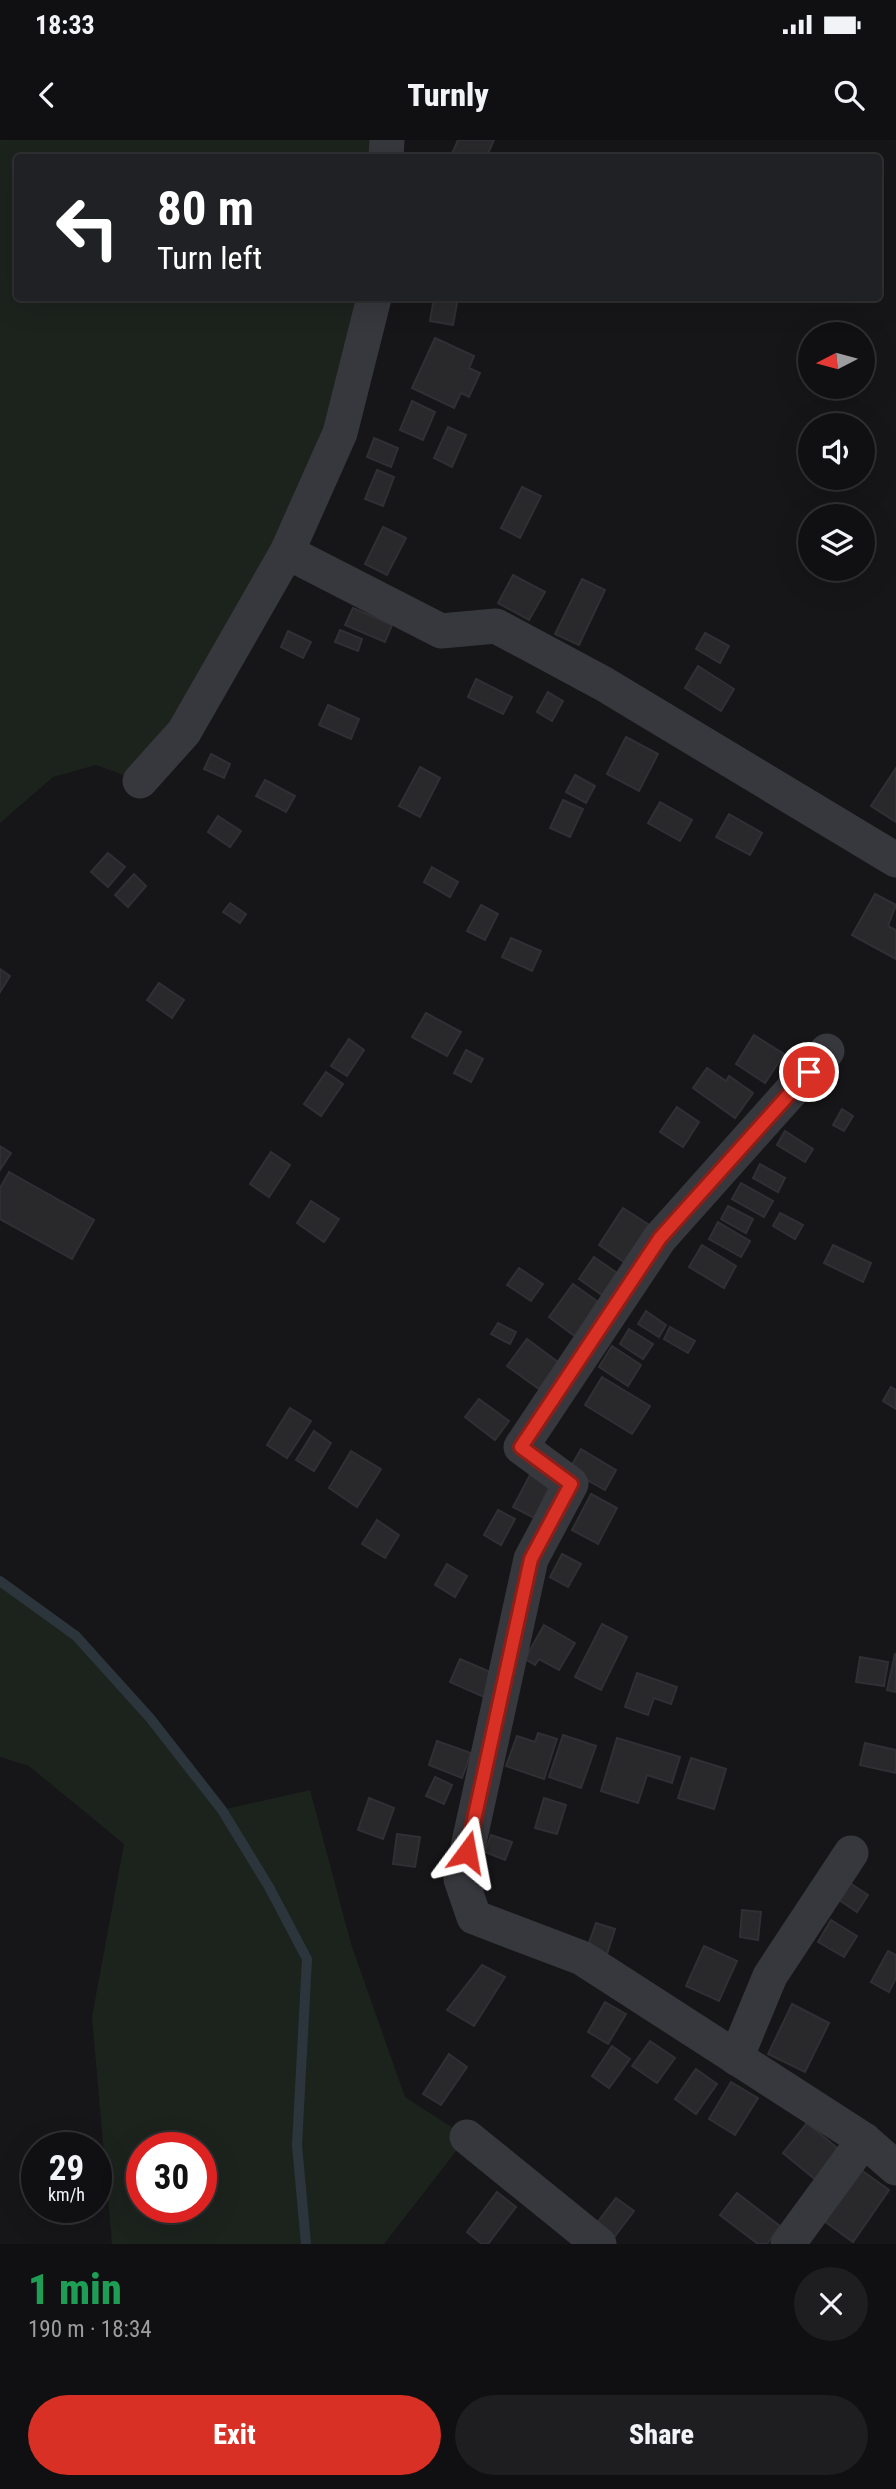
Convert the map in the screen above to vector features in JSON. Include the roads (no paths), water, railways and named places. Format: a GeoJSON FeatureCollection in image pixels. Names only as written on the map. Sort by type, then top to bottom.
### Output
{"type":"FeatureCollection","features":[{"type":"Feature","properties":{"kind":"street"},"geometry":{"type":"LineString","coordinates":[[140,781],[184,732],[287,552],[340,433],[373,301]]}},
{"type":"Feature","properties":{"kind":"street"},"geometry":{"type":"LineString","coordinates":[[287,552],[441,631],[496,626],[604,684],[896,860]]}},
{"type":"Feature","properties":{"kind":"street"},"geometry":{"type":"LineString","coordinates":[[827,1051],[660,1238],[521,1447],[571,1484],[531,1559],[461,1879],[474,1917],[582,1958],[863,2140],[896,2168]]}},
{"type":"Feature","properties":{"kind":"street"},"geometry":{"type":"LineString","coordinates":[[736,2058],[770,1976],[851,1853]]}},
{"type":"Feature","properties":{"kind":"street"},"geometry":{"type":"LineString","coordinates":[[467,2137],[600,2244]]}},
{"type":"Feature","properties":{"kind":"street"},"geometry":{"type":"LineString","coordinates":[[788,2244],[863,2140]]}},
{"type":"Feature","properties":{"kind":"waterway"},"geometry":{"type":"LineString","coordinates":[[0,1581],[76,1636],[150,1718],[222,1810],[269,1887],[307,1959],[297,2145],[306,2244]]}}]}
